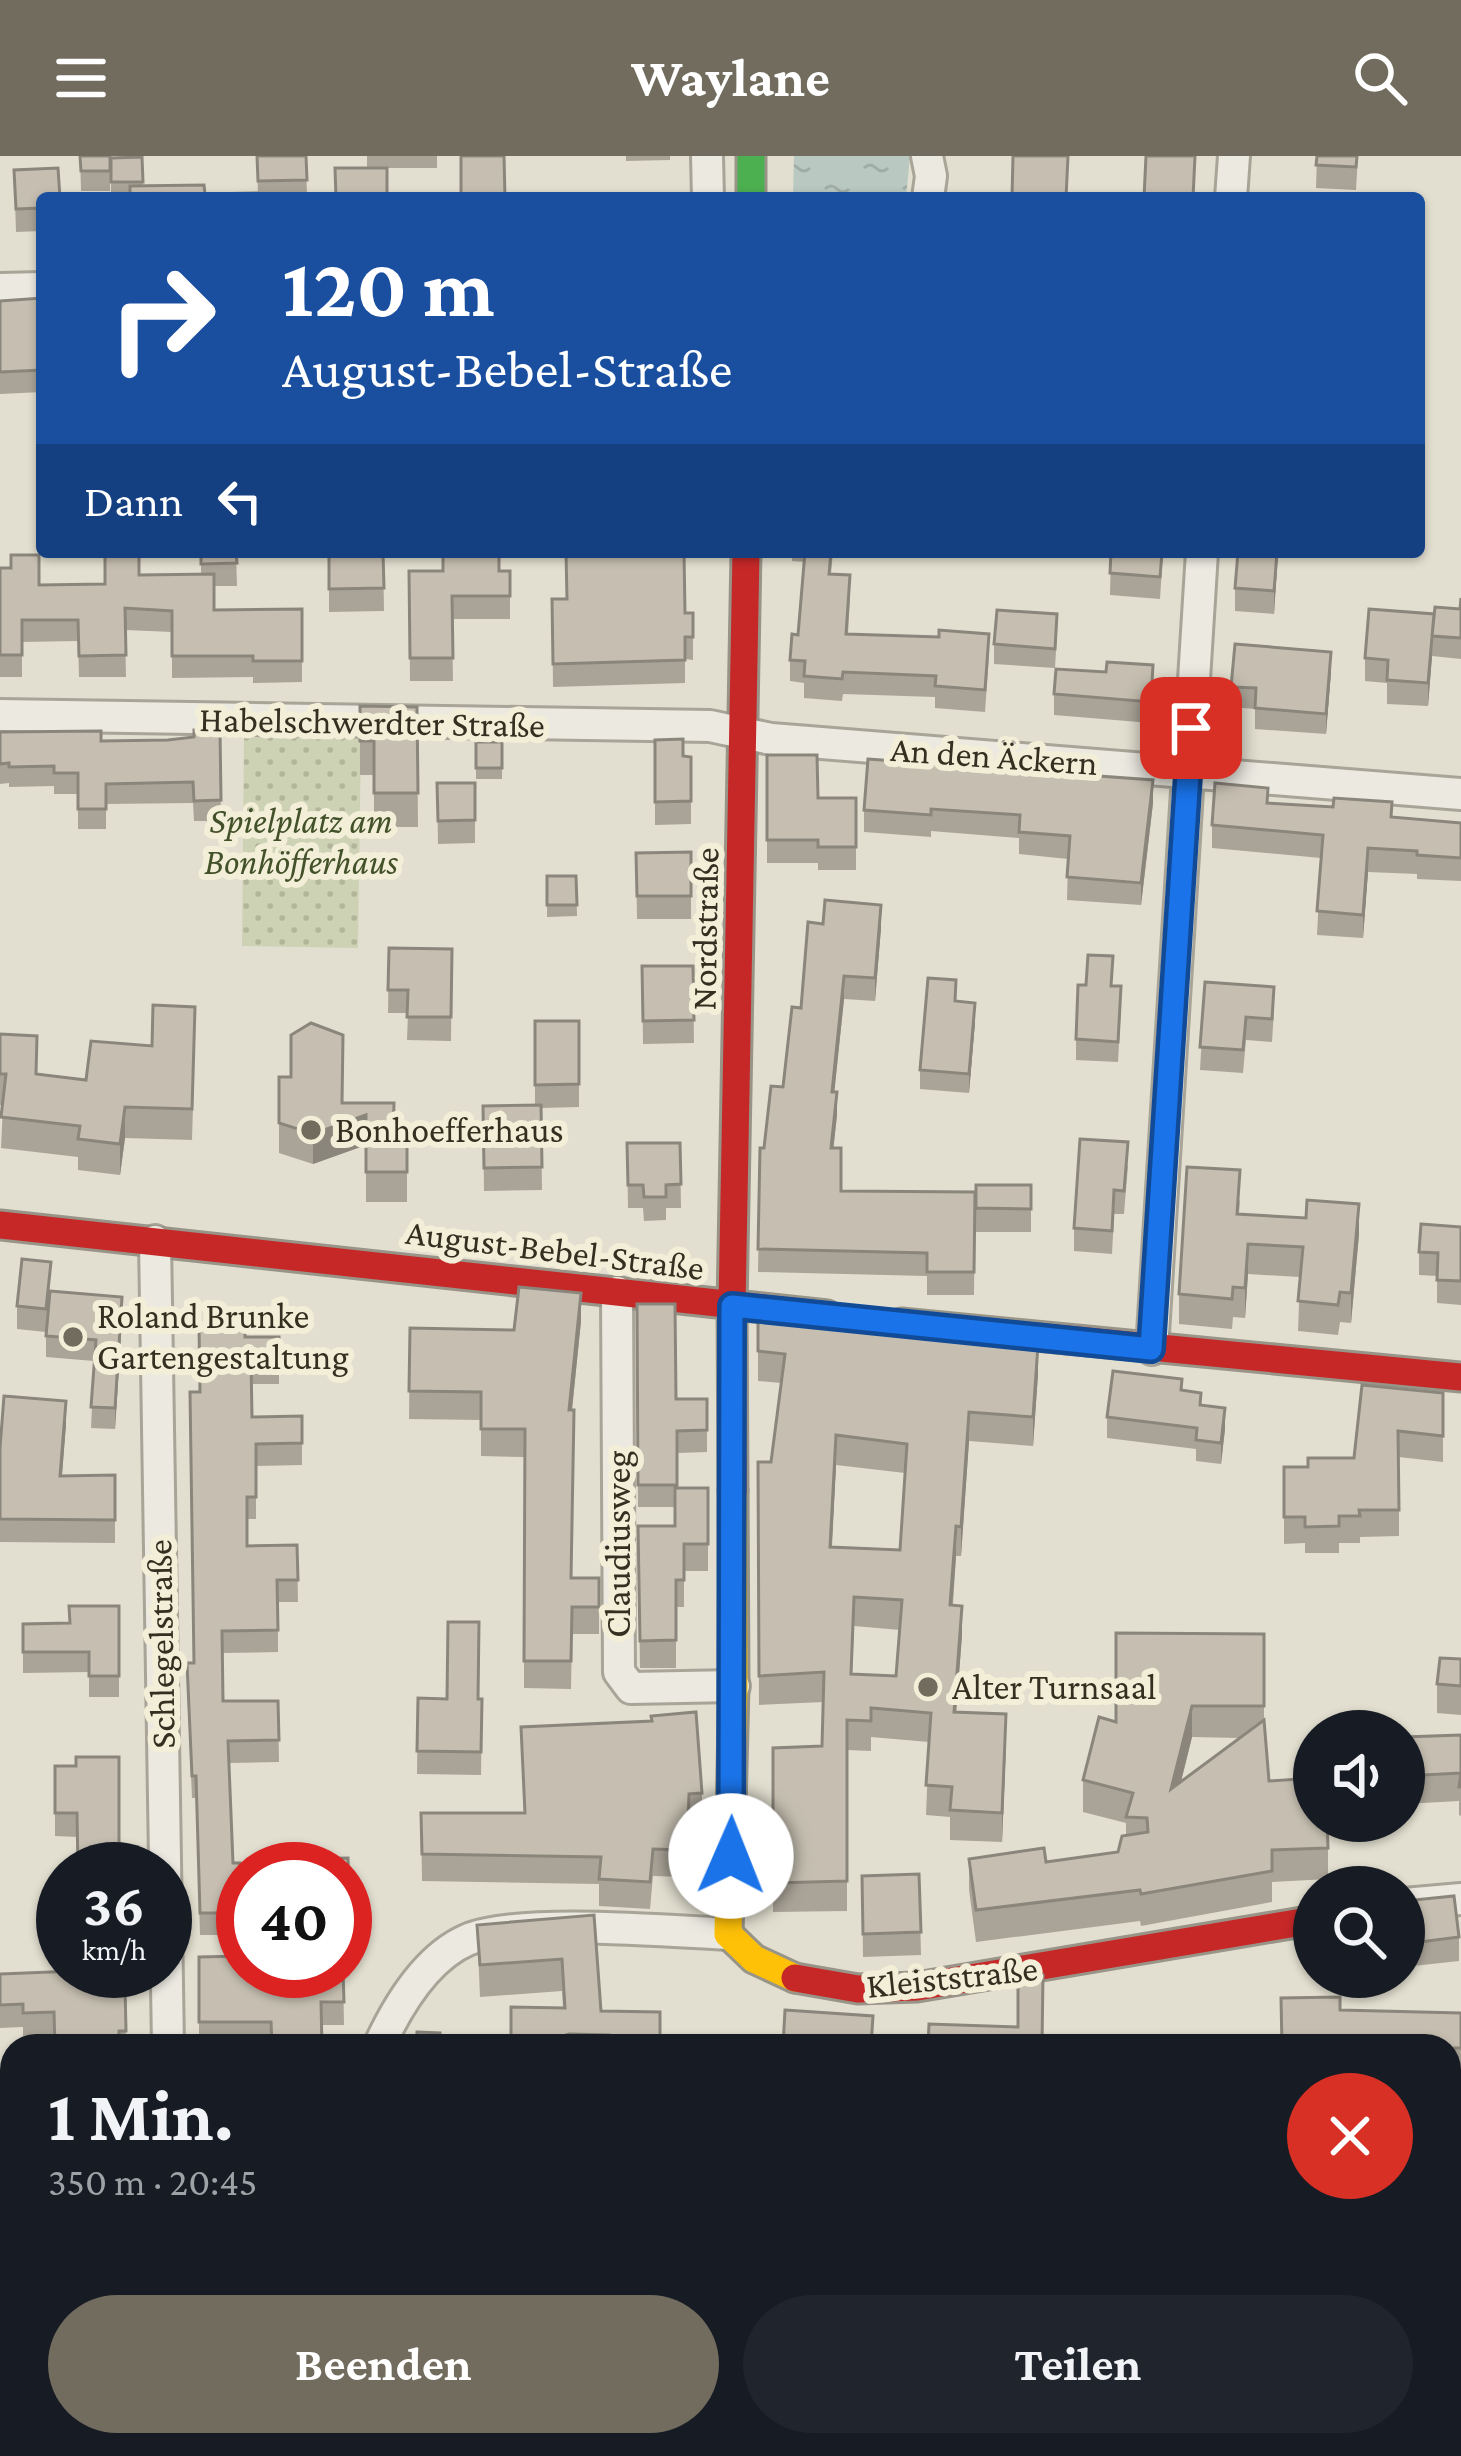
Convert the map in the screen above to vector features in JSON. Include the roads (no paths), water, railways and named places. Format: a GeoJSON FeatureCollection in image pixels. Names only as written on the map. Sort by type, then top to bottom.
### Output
{"type":"FeatureCollection","features":[{"type":"Feature","properties":{"kind":"street"},"geometry":{"type":"LineString","coordinates":[[707,156],[708,192]]}},
{"type":"Feature","properties":{"kind":"street"},"geometry":{"type":"LineString","coordinates":[[751,156],[751,192]]}},
{"type":"Feature","properties":{"kind":"street"},"geometry":{"type":"LineString","coordinates":[[927,156],[929,192]]}},
{"type":"Feature","properties":{"kind":"street"},"geometry":{"type":"LineString","coordinates":[[1231,192],[1234,156]]}},
{"type":"Feature","properties":{"kind":"street"},"geometry":{"type":"LineString","coordinates":[[0,289],[36,289]]}},
{"type":"Feature","properties":{"kind":"street","name":"Nordstraße"},"geometry":{"type":"LineString","coordinates":[[732,1306],[746,558]]}},
{"type":"Feature","properties":{"kind":"street"},"geometry":{"type":"LineString","coordinates":[[1151,1349],[1202,558]]}},
{"type":"Feature","properties":{"kind":"street","name":"Habelschwerdter Straße"},"geometry":{"type":"LineString","coordinates":[[0,715],[710,725],[743,732]]}},
{"type":"Feature","properties":{"kind":"street","name":"An den Äckern"},"geometry":{"type":"LineString","coordinates":[[743,732],[771,739],[1461,794]]}},
{"type":"Feature","properties":{"kind":"street","name":"August-Bebel-Straße"},"geometry":{"type":"LineString","coordinates":[[0,1225],[732,1306],[1461,1377]]}},
{"type":"Feature","properties":{"kind":"street","name":"Schlegelstraße"},"geometry":{"type":"LineString","coordinates":[[155,1241],[168,2034]]}},
{"type":"Feature","properties":{"kind":"street","name":"Claudiusweg"},"geometry":{"type":"LineString","coordinates":[[617,1292],[619,1672],[631,1688],[734,1687]]}},
{"type":"Feature","properties":{"kind":"street"},"geometry":{"type":"LineString","coordinates":[[385,2034],[424,1974],[464,1941],[491,1933],[728,1934],[734,1687],[732,1306]]}},
{"type":"Feature","properties":{"kind":"street"},"geometry":{"type":"LineString","coordinates":[[1425,1902],[1461,1899]]}},
{"type":"Feature","properties":{"kind":"street","name":"Kleiststraße"},"geometry":{"type":"LineString","coordinates":[[728,1934],[743,1955],[771,1971],[862,1990],[909,1988],[1293,1924]]}},
{"type":"Feature","properties":{"kind":"water"},"geometry":{"type":"Polygon","coordinates":[[[794,156],[910,156],[907,192],[793,192],[794,156]]]}},
{"type":"Feature","properties":{"kind":"place","name":"Bonhoefferhaus"},"geometry":{"type":"Point","coordinates":[311,1130]}},
{"type":"Feature","properties":{"kind":"place","name":"Roland Brunke Gartengestaltung"},"geometry":{"type":"Point","coordinates":[73,1337]}},
{"type":"Feature","properties":{"kind":"place","name":"Alter Turnsaal"},"geometry":{"type":"Point","coordinates":[928,1687]}},
{"type":"Feature","properties":{"kind":"park label","name":"Spielplatz am Bonhöfferhaus"},"geometry":{"type":"Point","coordinates":[301,842]}}]}
